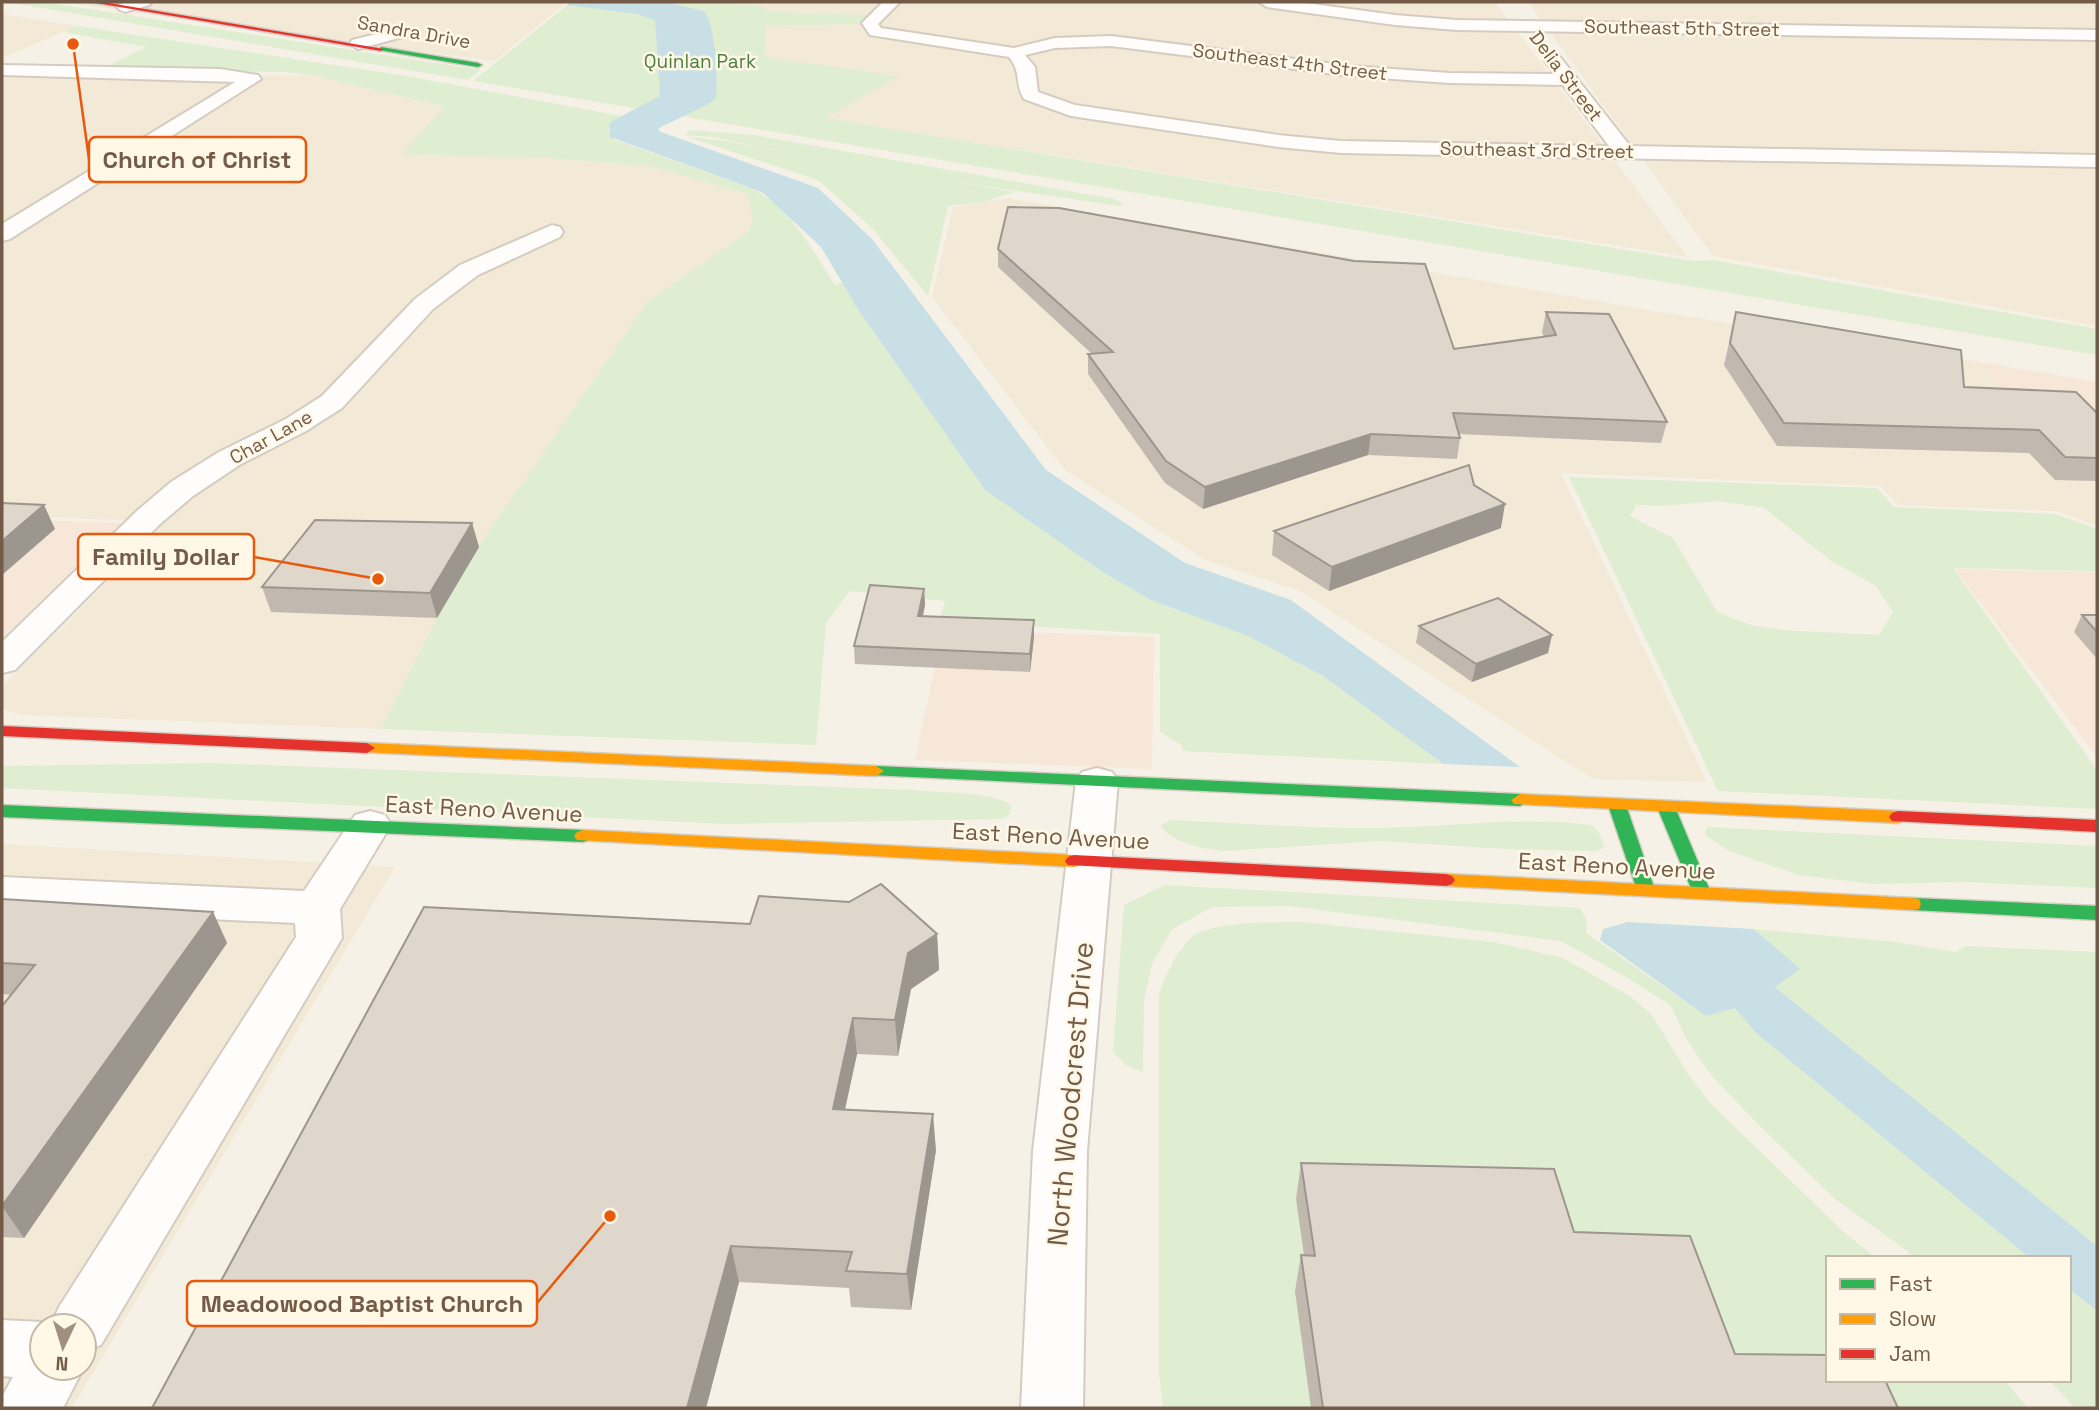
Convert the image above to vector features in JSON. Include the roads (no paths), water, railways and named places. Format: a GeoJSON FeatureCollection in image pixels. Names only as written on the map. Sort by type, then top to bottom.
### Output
{"type":"FeatureCollection","features":[{"type":"Feature","properties":{"kind":"main road","name":"Sandra Drive"},"geometry":{"type":"LineString","coordinates":[[93,2],[478,65]]}},
{"type":"Feature","properties":{"kind":"main road"},"geometry":{"type":"LineString","coordinates":[[2,731],[2097,826]]}},
{"type":"Feature","properties":{"kind":"main road"},"geometry":{"type":"LineString","coordinates":[[1617,805],[1646,890]]}},
{"type":"Feature","properties":{"kind":"main road"},"geometry":{"type":"LineString","coordinates":[[1666,807],[1702,894]]}},
{"type":"Feature","properties":{"kind":"main road","name":"East Reno Avenue"},"geometry":{"type":"LineString","coordinates":[[2,811],[369,825],[2097,913]]}},
{"type":"Feature","properties":{"kind":"street"},"geometry":{"type":"LineString","coordinates":[[125,6],[144,2]]}},
{"type":"Feature","properties":{"kind":"street"},"geometry":{"type":"LineString","coordinates":[[892,2],[870,23],[876,32],[1014,53]]}},
{"type":"Feature","properties":{"kind":"street","name":"Southeast 5th Street"},"geometry":{"type":"LineString","coordinates":[[1268,2],[1422,23],[2097,36]]}},
{"type":"Feature","properties":{"kind":"street","name":"Delia Street"},"geometry":{"type":"LineString","coordinates":[[1514,10],[1622,152]]}},
{"type":"Feature","properties":{"kind":"street"},"geometry":{"type":"LineString","coordinates":[[358,44],[400,33]]}},
{"type":"Feature","properties":{"kind":"street","name":"Southeast 4th Street"},"geometry":{"type":"LineString","coordinates":[[1014,53],[1055,43],[1111,41],[1352,71],[1449,78],[1569,80]]}},
{"type":"Feature","properties":{"kind":"street","name":"Southeast 3rd Street"},"geometry":{"type":"LineString","coordinates":[[1014,53],[1026,67],[1030,96],[1071,110],[1278,141],[1341,147],[2097,161]]}},
{"type":"Feature","properties":{"kind":"street"},"geometry":{"type":"LineString","coordinates":[[2,70],[220,74],[253,79],[2,234]]}},
{"type":"Feature","properties":{"kind":"street","name":"Char Lane"},"geometry":{"type":"LineString","coordinates":[[2,662],[149,517],[182,489],[230,458],[296,425],[332,402],[424,303],[469,270],[552,232]]}},
{"type":"Feature","properties":{"kind":"street","name":"North Woodcrest Drive"},"geometry":{"type":"LineString","coordinates":[[1052,1408],[1060,1151],[1097,781]]}},
{"type":"Feature","properties":{"kind":"street"},"geometry":{"type":"LineString","coordinates":[[89,1312],[319,937],[317,908],[369,825]]}},
{"type":"Feature","properties":{"kind":"street"},"geometry":{"type":"LineString","coordinates":[[2,893],[317,908]]}},
{"type":"Feature","properties":{"kind":"street"},"geometry":{"type":"LineString","coordinates":[[2,1348],[28,1349]]}},
{"type":"Feature","properties":{"kind":"street"},"geometry":{"type":"LineString","coordinates":[[28,1408],[45,1382]]}},
{"type":"Feature","properties":{"kind":"water"},"geometry":{"type":"Polygon","coordinates":[[[571,2],[664,2],[704,11],[714,40],[716,98],[658,129],[661,132],[818,188],[872,239],[1046,470],[1185,563],[1291,600],[1520,767],[1443,764],[1323,676],[1248,636],[1151,600],[1101,571],[985,490],[859,311],[821,247],[763,193],[610,137],[609,124],[660,96],[655,20],[637,14],[567,5],[571,2]]]}},
{"type":"Feature","properties":{"kind":"water"},"geometry":{"type":"Polygon","coordinates":[[[1628,922],[1754,929],[1800,969],[1775,987],[2097,1246],[2097,1311],[2071,1291],[2071,1256],[2028,1256],[1756,1033],[1735,1008],[1706,1016],[1600,940],[1603,929],[1628,922]]]}},
{"type":"Feature","properties":{"kind":"place","name":"Church of Christ"},"geometry":{"type":"Point","coordinates":[73,44]}},
{"type":"Feature","properties":{"kind":"place","name":"Family Dollar"},"geometry":{"type":"Point","coordinates":[378,579]}},
{"type":"Feature","properties":{"kind":"place","name":"Meadowood Baptist Church"},"geometry":{"type":"Point","coordinates":[610,1216]}},
{"type":"Feature","properties":{"kind":"park label","name":"Quinlan Park"},"geometry":{"type":"Point","coordinates":[700,61]}}]}
